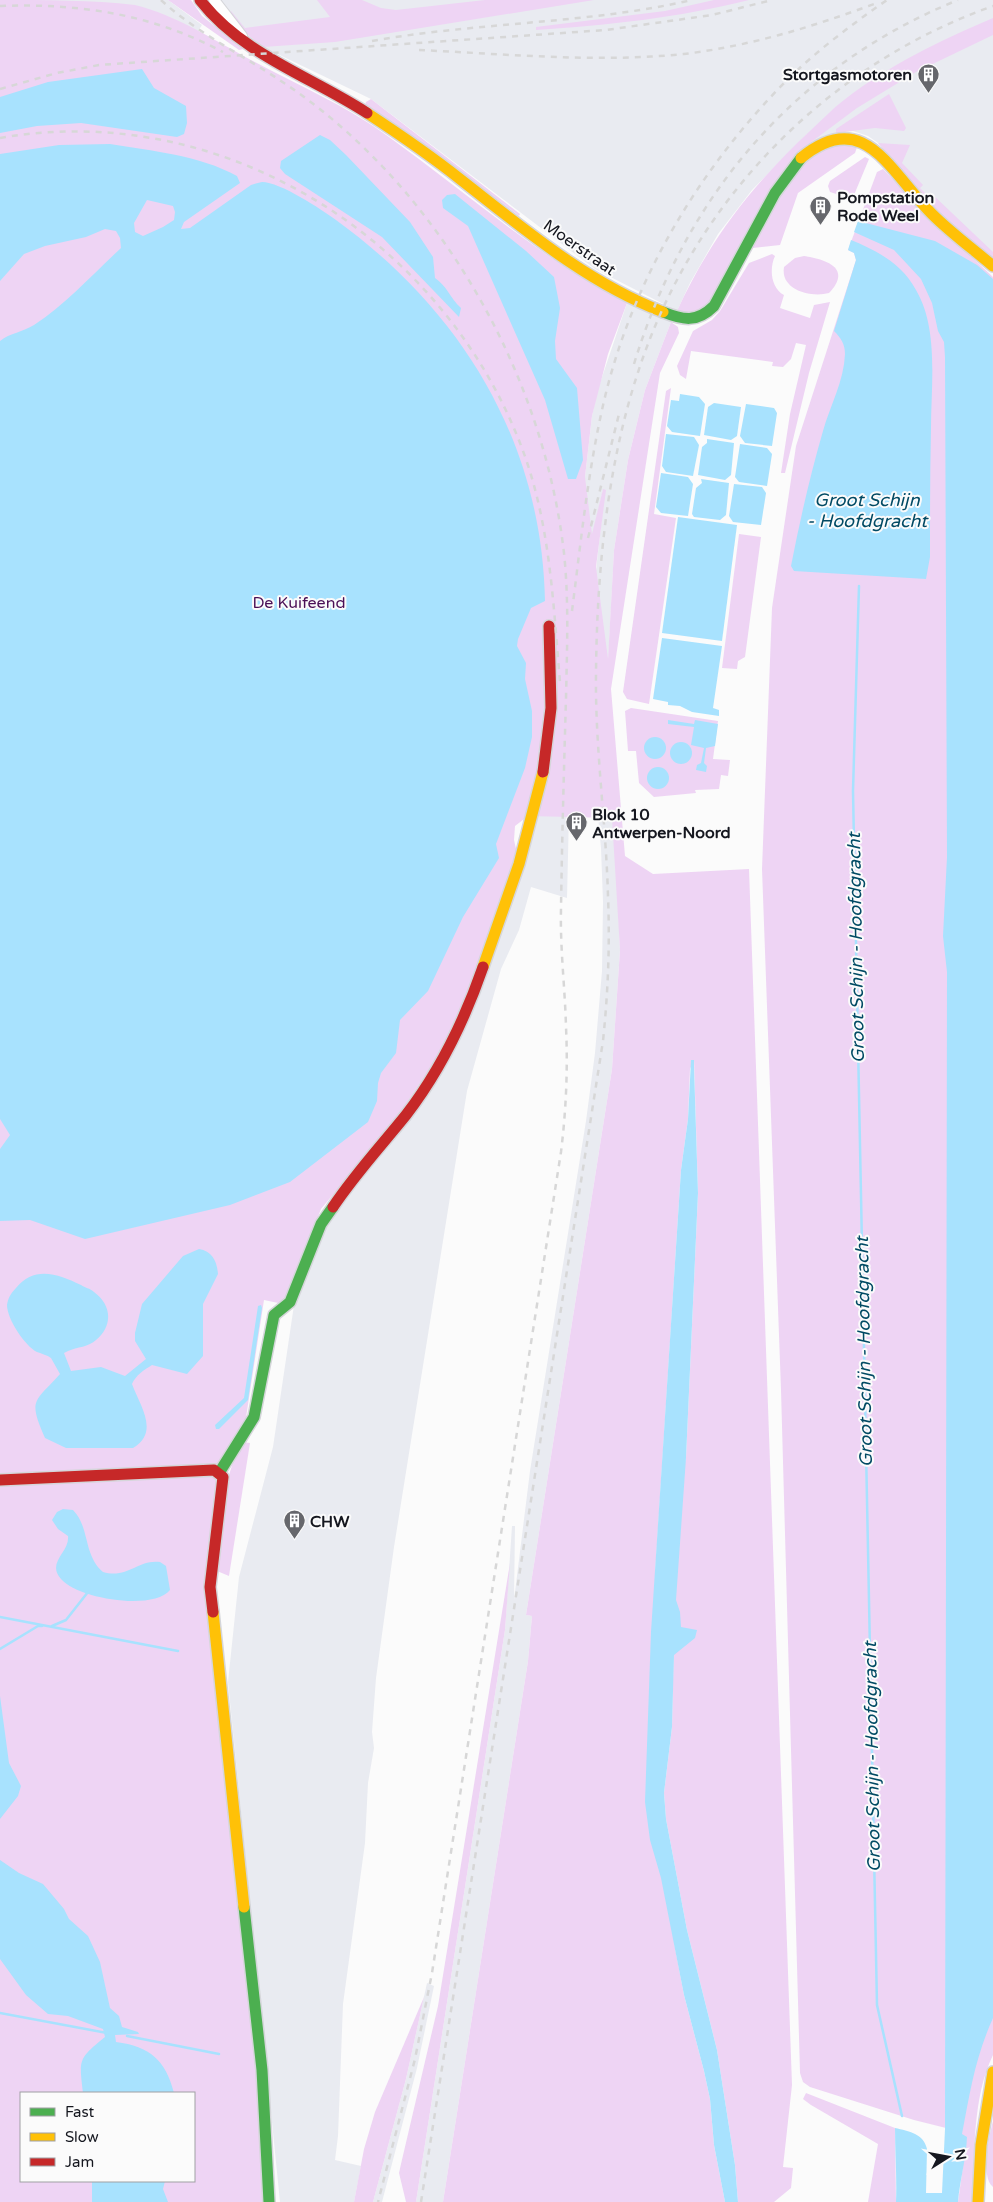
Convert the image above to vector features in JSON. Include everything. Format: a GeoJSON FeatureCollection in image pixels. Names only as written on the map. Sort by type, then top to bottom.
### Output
{"type":"FeatureCollection","features":[{"type":"Feature","properties":{"kind":"street","name":"Moerstraat"},"geometry":{"type":"LineString","coordinates":[[200,0],[225,29],[300,77],[325,88],[390,128],[582,271],[622,294],[683,320],[701,317],[714,306],[772,197],[793,166],[811,150],[829,140],[851,138],[873,147],[932,214],[993,266]]}},
{"type":"Feature","properties":{"kind":"street","name":"Moerstraat"},"geometry":{"type":"LineString","coordinates":[[214,0],[247,43]]}},
{"type":"Feature","properties":{"kind":"street"},"geometry":{"type":"LineString","coordinates":[[219,1473],[254,1417],[274,1315],[290,1302],[321,1224],[356,1173],[406,1114],[424,1088],[461,1024],[477,984],[519,864],[544,770],[551,708],[549,626]]}},
{"type":"Feature","properties":{"kind":"street"},"geometry":{"type":"LineString","coordinates":[[0,1480],[214,1470],[219,1473],[224,1484],[212,1558],[210,1587],[262,2070],[269,2202]]}},
{"type":"Feature","properties":{"kind":"street"},"geometry":{"type":"LineString","coordinates":[[978,2202],[985,2109],[993,2072]]}},
{"type":"Feature","properties":{"kind":"shaded area"},"geometry":{"type":"Polygon","coordinates":[[[0,0],[168,0],[202,25],[198,31],[0,0]]]}},
{"type":"Feature","properties":{"kind":"shaded area"},"geometry":{"type":"Polygon","coordinates":[[[219,0],[993,0],[993,260],[936,210],[878,143],[868,136],[853,131],[838,133],[814,141],[807,134],[752,190],[718,234],[690,283],[677,311],[595,269],[371,99],[263,47],[243,31],[219,0]]]}},
{"type":"Feature","properties":{"kind":"shaded area"},"geometry":{"type":"Polygon","coordinates":[[[0,133],[585,477],[592,416],[597,392],[627,303],[671,322],[645,390],[628,460],[614,550],[608,664],[620,950],[612,1069],[526,1615],[532,1616],[528,1661],[443,2202],[416,2202],[505,1630],[512,1526],[515,1526],[514,1600],[530,1471],[586,1121],[595,1053],[602,971],[603,902],[601,848],[595,785],[595,579],[605,490],[603,490],[591,542],[569,813],[567,898],[531,887],[519,930],[501,969],[467,1091],[394,1547],[376,1678],[372,1732],[374,1748],[368,1783],[365,1843],[343,2004],[338,2136],[335,2160],[361,2166],[354,2202],[280,2202],[228,1682],[239,1577],[273,1447],[294,1305],[333,1208],[410,1114],[542,787],[0,133]]]}},
{"type":"Feature","properties":{"kind":"shaded area"},"geometry":{"type":"Polygon","coordinates":[[[427,1983],[434,1986],[417,2068],[382,2202],[373,2202],[406,2079],[427,1983]]]}},
{"type":"Feature","properties":{"kind":"green space","name":"De Kuifeend"},"geometry":{"type":"Polygon","coordinates":[[[0,0],[102,2],[135,5],[165,15],[194,29],[356,115],[389,137],[505,225],[565,267],[627,303],[608,354],[592,416],[585,477],[592,534],[603,489],[606,490],[596,567],[608,659],[614,550],[628,460],[645,390],[671,322],[678,327],[679,333],[660,373],[611,689],[625,856],[653,874],[749,869],[792,2085],[783,2167],[793,2168],[791,2188],[774,2202],[738,2202],[735,2165],[717,2050],[687,1930],[666,1819],[664,1793],[672,1727],[674,1635],[653,1749],[675,1948],[684,1995],[710,2099],[714,2145],[725,2202],[443,2202],[528,1661],[532,1616],[526,1615],[612,1069],[620,950],[612,818],[528,816],[515,826],[514,840],[517,853],[489,939],[448,1042],[393,1123],[321,1209],[283,1304],[264,1300],[245,1424],[218,1483],[206,1571],[255,2047],[265,2202],[0,2202],[0,0]],[[694,1060],[690,1069],[688,1119],[681,1170],[655,1575],[686,1458],[698,1193],[694,1060]]]}},
{"type":"Feature","properties":{"kind":"green space"},"geometry":{"type":"Polygon","coordinates":[[[168,0],[191,0],[202,16],[243,49],[239,50],[168,0]]]}},
{"type":"Feature","properties":{"kind":"green space"},"geometry":{"type":"Polygon","coordinates":[[[317,0],[362,0],[381,8],[396,10],[485,0],[594,0],[335,42],[263,47],[243,31],[228,15],[231,11],[245,28],[330,17],[317,0]]]}},
{"type":"Feature","properties":{"kind":"green space"},"geometry":{"type":"Polygon","coordinates":[[[714,0],[749,0],[696,12],[643,20],[536,30],[536,27],[665,11],[714,0]]]}},
{"type":"Feature","properties":{"kind":"green space"},"geometry":{"type":"Polygon","coordinates":[[[993,18],[993,35],[916,72],[857,108],[806,146],[714,298],[703,310],[688,316],[677,311],[704,260],[735,214],[770,171],[831,111],[861,87],[897,64],[935,44],[993,18]]]}},
{"type":"Feature","properties":{"kind":"green space"},"geometry":{"type":"Polygon","coordinates":[[[889,94],[906,128],[904,131],[875,128],[836,133],[836,129],[889,94]]]}},
{"type":"Feature","properties":{"kind":"green space"},"geometry":{"type":"Polygon","coordinates":[[[371,99],[520,214],[519,216],[446,161],[365,105],[371,99]]]}},
{"type":"Feature","properties":{"kind":"green space"},"geometry":{"type":"Polygon","coordinates":[[[847,143],[857,147],[855,153],[798,193],[780,245],[753,248],[779,197],[800,168],[813,156],[829,148],[847,143]]]}},
{"type":"Feature","properties":{"kind":"green space"},"geometry":{"type":"Polygon","coordinates":[[[878,143],[910,145],[902,163],[923,185],[920,188],[929,197],[932,194],[993,252],[993,260],[936,210],[878,143]]]}},
{"type":"Feature","properties":{"kind":"green space"},"geometry":{"type":"Polygon","coordinates":[[[865,157],[869,159],[854,195],[849,198],[830,192],[828,186],[830,181],[865,157]]]}},
{"type":"Feature","properties":{"kind":"green space"},"geometry":{"type":"Polygon","coordinates":[[[883,169],[932,220],[993,277],[993,2055],[981,2089],[978,2108],[974,2146],[972,2202],[958,2202],[963,2166],[962,2132],[914,2120],[810,2087],[803,2082],[800,2073],[781,1390],[762,869],[772,608],[796,446],[856,260],[854,253],[848,250],[877,172],[883,169]]]}},
{"type":"Feature","properties":{"kind":"green space"},"geometry":{"type":"Polygon","coordinates":[[[772,254],[775,256],[772,278],[776,288],[784,295],[780,308],[810,318],[814,305],[830,302],[809,373],[785,473],[781,473],[790,414],[806,345],[796,343],[791,359],[783,367],[772,366],[773,362],[691,351],[686,379],[680,375],[677,366],[693,331],[712,320],[720,311],[749,263],[772,254]]]}},
{"type":"Feature","properties":{"kind":"green space"},"geometry":{"type":"Polygon","coordinates":[[[804,256],[827,262],[837,271],[836,284],[829,293],[806,293],[792,287],[787,281],[784,275],[784,267],[795,258],[804,256]]]}},
{"type":"Feature","properties":{"kind":"green space"},"geometry":{"type":"Polygon","coordinates":[[[671,388],[654,514],[676,518],[649,704],[627,699],[623,692],[666,391],[671,388]]]}},
{"type":"Feature","properties":{"kind":"green space"},"geometry":{"type":"Polygon","coordinates":[[[739,534],[761,537],[745,657],[738,661],[737,669],[722,668],[739,534]]]}},
{"type":"Feature","properties":{"kind":"green space"},"geometry":{"type":"Polygon","coordinates":[[[631,708],[718,721],[713,759],[730,760],[728,776],[721,775],[719,789],[695,790],[696,793],[654,797],[639,783],[636,751],[628,751],[625,711],[631,708]]]}},
{"type":"Feature","properties":{"kind":"green space"},"geometry":{"type":"Polygon","coordinates":[[[242,1442],[250,1443],[229,1576],[217,1571],[226,1488],[235,1457],[242,1442]]]}},
{"type":"Feature","properties":{"kind":"green space"},"geometry":{"type":"Polygon","coordinates":[[[510,1563],[505,1630],[416,2202],[406,2202],[399,2173],[438,2006],[510,1563]]]}},
{"type":"Feature","properties":{"kind":"green space"},"geometry":{"type":"Polygon","coordinates":[[[424,1997],[406,2079],[373,2202],[354,2202],[364,2149],[375,2112],[424,1997]]]}},
{"type":"Feature","properties":{"kind":"green space"},"geometry":{"type":"Polygon","coordinates":[[[806,2093],[895,2128],[896,2202],[868,2202],[878,2144],[811,2105],[803,2099],[806,2093]]]}},
{"type":"Feature","properties":{"kind":"green space"},"geometry":{"type":"Polygon","coordinates":[[[993,2121],[993,2187],[989,2182],[986,2166],[993,2121]]]}},
{"type":"Feature","properties":{"kind":"water"},"geometry":{"type":"Polygon","coordinates":[[[142,69],[154,88],[186,106],[187,123],[184,134],[177,137],[81,123],[37,126],[0,133],[0,97],[48,82],[142,69]]]}},
{"type":"Feature","properties":{"kind":"water"},"geometry":{"type":"Polygon","coordinates":[[[320,135],[330,140],[346,155],[410,222],[433,257],[435,278],[461,308],[459,317],[382,237],[285,174],[280,168],[281,161],[320,135]]]}},
{"type":"Feature","properties":{"kind":"water"},"geometry":{"type":"Polygon","coordinates":[[[110,144],[159,152],[191,158],[237,176],[240,183],[184,222],[181,229],[190,228],[251,185],[262,182],[270,183],[311,203],[336,220],[381,256],[422,296],[457,339],[487,386],[511,435],[529,488],[540,543],[545,601],[531,608],[518,639],[517,646],[526,663],[525,679],[532,711],[532,737],[525,768],[496,844],[499,858],[463,917],[428,991],[400,1020],[396,1053],[381,1073],[378,1083],[377,1101],[368,1122],[290,1182],[230,1205],[85,1239],[30,1220],[0,1221],[0,1149],[10,1135],[0,1119],[0,341],[46,317],[121,248],[120,238],[116,231],[105,229],[86,237],[45,246],[24,254],[0,281],[0,154],[59,145],[110,144]],[[147,200],[134,223],[135,232],[143,236],[174,220],[175,212],[173,206],[147,200]]]}},
{"type":"Feature","properties":{"kind":"water"},"geometry":{"type":"Polygon","coordinates":[[[455,194],[526,251],[554,277],[560,308],[555,341],[556,359],[577,388],[583,460],[576,479],[568,479],[545,400],[468,226],[443,208],[442,200],[447,195],[455,194]]]}},
{"type":"Feature","properties":{"kind":"water"},"geometry":{"type":"Polygon","coordinates":[[[858,221],[935,241],[977,265],[993,279],[993,2018],[977,2061],[962,2134],[967,2137],[958,2202],[896,2202],[895,2128],[910,2132],[923,2140],[927,2149],[926,2193],[942,2193],[945,2129],[947,972],[943,936],[947,857],[945,357],[944,342],[938,331],[932,303],[921,279],[894,250],[854,232],[858,221]]]}},
{"type":"Feature","properties":{"kind":"water","name":"Groot Schijn - Hoofdgracht"},"geometry":{"type":"Polygon","coordinates":[[[851,240],[880,254],[904,273],[916,290],[928,322],[931,339],[932,376],[930,557],[926,579],[794,571],[791,566],[814,465],[844,364],[845,350],[841,339],[834,331],[856,260],[854,253],[848,250],[851,240]]]}},
{"type":"Feature","properties":{"kind":"water"},"geometry":{"type":"Polygon","coordinates":[[[680,394],[699,397],[705,404],[700,436],[672,432],[667,426],[671,400],[679,401],[680,394]]]}},
{"type":"Feature","properties":{"kind":"water"},"geometry":{"type":"Polygon","coordinates":[[[714,403],[741,407],[737,436],[731,440],[704,435],[708,407],[714,403]]]}},
{"type":"Feature","properties":{"kind":"water"},"geometry":{"type":"Polygon","coordinates":[[[746,404],[774,408],[777,413],[772,446],[745,443],[740,436],[746,404]]]}},
{"type":"Feature","properties":{"kind":"water"},"geometry":{"type":"Polygon","coordinates":[[[666,434],[694,437],[699,445],[693,476],[666,472],[662,466],[666,434]]]}},
{"type":"Feature","properties":{"kind":"water"},"geometry":{"type":"Polygon","coordinates":[[[707,439],[734,443],[731,475],[725,480],[698,475],[702,447],[707,443],[707,439]]]}},
{"type":"Feature","properties":{"kind":"water"},"geometry":{"type":"Polygon","coordinates":[[[740,444],[767,448],[772,454],[767,486],[739,482],[735,477],[740,444]]]}},
{"type":"Feature","properties":{"kind":"water"},"geometry":{"type":"Polygon","coordinates":[[[661,473],[688,477],[693,484],[688,516],[661,513],[656,507],[661,473]]]}},
{"type":"Feature","properties":{"kind":"water"},"geometry":{"type":"Polygon","coordinates":[[[701,479],[729,483],[726,515],[720,520],[694,517],[692,514],[696,488],[702,483],[701,479]]]}},
{"type":"Feature","properties":{"kind":"water"},"geometry":{"type":"Polygon","coordinates":[[[734,484],[762,487],[766,493],[761,525],[733,522],[729,516],[734,484]]]}},
{"type":"Feature","properties":{"kind":"water"},"geometry":{"type":"Polygon","coordinates":[[[678,517],[737,525],[722,641],[662,633],[678,517]]]}},
{"type":"Feature","properties":{"kind":"water"},"geometry":{"type":"Polygon","coordinates":[[[662,638],[722,646],[713,708],[719,710],[719,716],[692,712],[680,706],[668,705],[668,702],[653,699],[662,638]]]}},
{"type":"Feature","properties":{"kind":"water"},"geometry":{"type":"Polygon","coordinates":[[[668,720],[694,724],[695,720],[718,724],[715,746],[706,748],[704,763],[707,766],[706,772],[696,770],[697,765],[701,763],[704,748],[691,745],[694,727],[668,724],[668,720]]]}},
{"type":"Feature","properties":{"kind":"water"},"geometry":{"type":"Polygon","coordinates":[[[651,737],[659,737],[666,744],[666,752],[659,759],[651,759],[644,752],[644,744],[651,737]]]}},
{"type":"Feature","properties":{"kind":"water"},"geometry":{"type":"Polygon","coordinates":[[[677,742],[685,742],[692,749],[692,757],[685,764],[677,764],[670,757],[670,749],[677,742]]]}},
{"type":"Feature","properties":{"kind":"water"},"geometry":{"type":"Polygon","coordinates":[[[654,767],[662,767],[669,774],[669,782],[662,789],[654,789],[647,782],[647,774],[654,767]]]}},
{"type":"Feature","properties":{"kind":"water"},"geometry":{"type":"Polygon","coordinates":[[[691,1060],[694,1060],[698,1193],[686,1458],[676,1600],[680,1612],[681,1627],[697,1630],[695,1638],[674,1655],[672,1727],[664,1793],[666,1819],[687,1930],[717,2050],[735,2165],[738,2202],[725,2202],[714,2145],[710,2099],[684,1995],[661,1878],[650,1840],[645,1802],[651,1632],[681,1170],[688,1119],[691,1060]]]}},
{"type":"Feature","properties":{"kind":"water"},"geometry":{"type":"Polygon","coordinates":[[[199,1249],[204,1250],[213,1257],[218,1274],[203,1304],[203,1356],[187,1374],[152,1365],[136,1378],[132,1384],[146,1418],[147,1427],[141,1442],[133,1448],[66,1448],[45,1438],[35,1408],[36,1402],[60,1374],[51,1358],[32,1349],[13,1324],[7,1305],[13,1292],[23,1281],[31,1276],[47,1274],[73,1281],[100,1297],[107,1309],[108,1316],[108,1322],[102,1334],[86,1346],[64,1353],[71,1371],[101,1367],[125,1376],[146,1359],[135,1341],[142,1304],[183,1256],[199,1249]]]}},
{"type":"Feature","properties":{"kind":"water"},"geometry":{"type":"Polygon","coordinates":[[[261,1305],[248,1400],[219,1429],[216,1429],[215,1425],[244,1398],[258,1306],[261,1305]]]}},
{"type":"Feature","properties":{"kind":"water"},"geometry":{"type":"Polygon","coordinates":[[[63,1509],[73,1510],[78,1517],[82,1524],[92,1558],[103,1572],[119,1573],[145,1563],[160,1562],[166,1566],[170,1590],[161,1596],[148,1600],[133,1601],[98,1597],[70,1586],[61,1579],[56,1567],[68,1542],[68,1536],[58,1529],[52,1520],[57,1512],[63,1509]]]}},
{"type":"Feature","properties":{"kind":"water"},"geometry":{"type":"Polygon","coordinates":[[[0,1696],[9,1763],[21,1786],[18,1796],[0,1819],[0,1696]]]}},
{"type":"Feature","properties":{"kind":"water"},"geometry":{"type":"Polygon","coordinates":[[[0,1860],[19,1873],[43,1884],[64,1909],[69,1919],[88,1936],[100,1962],[110,2008],[119,2016],[122,2027],[139,2034],[115,2035],[116,2042],[138,2047],[155,2057],[166,2072],[174,2092],[83,2092],[82,2060],[105,2037],[103,2029],[68,2016],[48,2014],[26,1995],[0,1959],[0,1860]]]}},
{"type":"Feature","properties":{"kind":"water"},"geometry":{"type":"Polygon","coordinates":[[[92,2182],[165,2182],[163,2189],[168,2202],[92,2202],[92,2182]]]}},
{"type":"Feature","properties":{"kind":"waterway","name":"Groot Schijn - Hoofdgracht"},"geometry":{"type":"LineString","coordinates":[[859,586],[853,791],[877,2005],[902,2116]]}},
{"type":"Feature","properties":{"kind":"waterway"},"geometry":{"type":"LineString","coordinates":[[52,1626],[66,1620],[88,1592]]}},
{"type":"Feature","properties":{"kind":"waterway"},"geometry":{"type":"LineString","coordinates":[[0,1617],[178,1651]]}},
{"type":"Feature","properties":{"kind":"waterway"},"geometry":{"type":"LineString","coordinates":[[0,1649],[38,1626],[42,1626]]}},
{"type":"Feature","properties":{"kind":"waterway"},"geometry":{"type":"LineString","coordinates":[[0,2013],[107,2033]]}},
{"type":"Feature","properties":{"kind":"waterway"},"geometry":{"type":"LineString","coordinates":[[127,2036],[219,2054]]}},
{"type":"Feature","properties":{"kind":"railway"},"geometry":{"type":"LineString","coordinates":[[161,0],[189,23],[299,93],[334,121],[398,183],[441,239],[468,279],[492,322],[513,366],[531,411],[557,505],[564,553],[567,589],[567,643],[561,924],[567,1058],[561,1152],[432,1973],[415,2059],[378,2202]]}},
{"type":"Feature","properties":{"kind":"railway"},"geometry":{"type":"LineString","coordinates":[[372,41],[452,30],[613,14],[692,0]]}},
{"type":"Feature","properties":{"kind":"railway"},"geometry":{"type":"LineString","coordinates":[[0,89],[57,73],[99,65],[606,30],[712,15],[772,0]]}},
{"type":"Feature","properties":{"kind":"railway"},"geometry":{"type":"LineString","coordinates":[[572,611],[589,479],[604,401],[616,356],[632,313],[672,230],[724,153],[784,83],[808,60],[887,0]]}},
{"type":"Feature","properties":{"kind":"railway"},"geometry":{"type":"LineString","coordinates":[[634,364],[656,303],[683,246],[715,193],[753,144],[796,101],[845,62],[899,28],[958,0]]}},
{"type":"Feature","properties":{"kind":"railway"},"geometry":{"type":"LineString","coordinates":[[419,50],[585,58],[651,57],[684,54],[733,46],[780,35],[874,4]]}},
{"type":"Feature","properties":{"kind":"railway"},"geometry":{"type":"LineString","coordinates":[[0,6],[87,9],[114,14],[169,28],[223,52]]}},
{"type":"Feature","properties":{"kind":"railway"},"geometry":{"type":"LineString","coordinates":[[421,2202],[603,1041],[608,969],[609,914],[597,729],[597,633],[602,551],[607,510],[622,430],[632,390],[645,352],[670,294],[701,238],[738,187],[780,140],[827,98],[879,62],[934,31],[993,6]]}},
{"type":"Feature","properties":{"kind":"railway"},"geometry":{"type":"LineString","coordinates":[[0,138],[83,131],[163,140],[241,163],[313,199],[379,246],[436,303],[484,369],[520,443],[538,501],[544,531],[549,561],[560,682]]}},
{"type":"Feature","properties":{"kind":"railway"},"geometry":{"type":"LineString","coordinates":[[588,538],[620,410]]}},
{"type":"Feature","properties":{"kind":"traffic: fast"},"geometry":{"type":"LineString","coordinates":[[663,312],[677,317],[690,318],[702,315],[714,306],[775,193],[801,158]]}},
{"type":"Feature","properties":{"kind":"traffic: fast"},"geometry":{"type":"LineString","coordinates":[[219,1473],[254,1417],[274,1315],[290,1302],[321,1224],[333,1207]]}},
{"type":"Feature","properties":{"kind":"traffic: fast"},"geometry":{"type":"LineString","coordinates":[[244,1907],[262,2070],[269,2202]]}},
{"type":"Feature","properties":{"kind":"traffic: slow"},"geometry":{"type":"LineString","coordinates":[[367,113],[403,137],[532,235],[582,270],[608,286],[663,312]]}},
{"type":"Feature","properties":{"kind":"traffic: slow"},"geometry":{"type":"LineString","coordinates":[[801,158],[823,144],[843,139],[860,142],[875,151],[932,214],[993,266]]}},
{"type":"Feature","properties":{"kind":"traffic: slow"},"geometry":{"type":"LineString","coordinates":[[483,967],[519,864],[543,772]]}},
{"type":"Feature","properties":{"kind":"traffic: slow"},"geometry":{"type":"LineString","coordinates":[[213,1612],[244,1907]]}},
{"type":"Feature","properties":{"kind":"traffic: slow"},"geometry":{"type":"LineString","coordinates":[[978,2202],[981,2145],[993,2072]]}},
{"type":"Feature","properties":{"kind":"traffic: jam"},"geometry":{"type":"LineString","coordinates":[[200,0],[236,36],[278,63],[367,113]]}},
{"type":"Feature","properties":{"kind":"traffic: jam"},"geometry":{"type":"LineString","coordinates":[[543,772],[551,708],[549,626]]}},
{"type":"Feature","properties":{"kind":"traffic: jam"},"geometry":{"type":"LineString","coordinates":[[333,1207],[406,1115],[430,1081],[460,1025],[483,967]]}},
{"type":"Feature","properties":{"kind":"traffic: jam"},"geometry":{"type":"LineString","coordinates":[[0,1480],[214,1470],[223,1477],[210,1587],[213,1612]]}},
{"type":"Feature","properties":{"kind":"place","name":"Stortgasmotoren"},"geometry":{"type":"Point","coordinates":[928,93]}},
{"type":"Feature","properties":{"kind":"place","name":"Pompstation Rode Weel"},"geometry":{"type":"Point","coordinates":[821,225]}},
{"type":"Feature","properties":{"kind":"place","name":"Blok 10 Antwerpen-Noord"},"geometry":{"type":"Point","coordinates":[576,842]}},
{"type":"Feature","properties":{"kind":"place","name":"CHW"},"geometry":{"type":"Point","coordinates":[294,1540]}}]}
